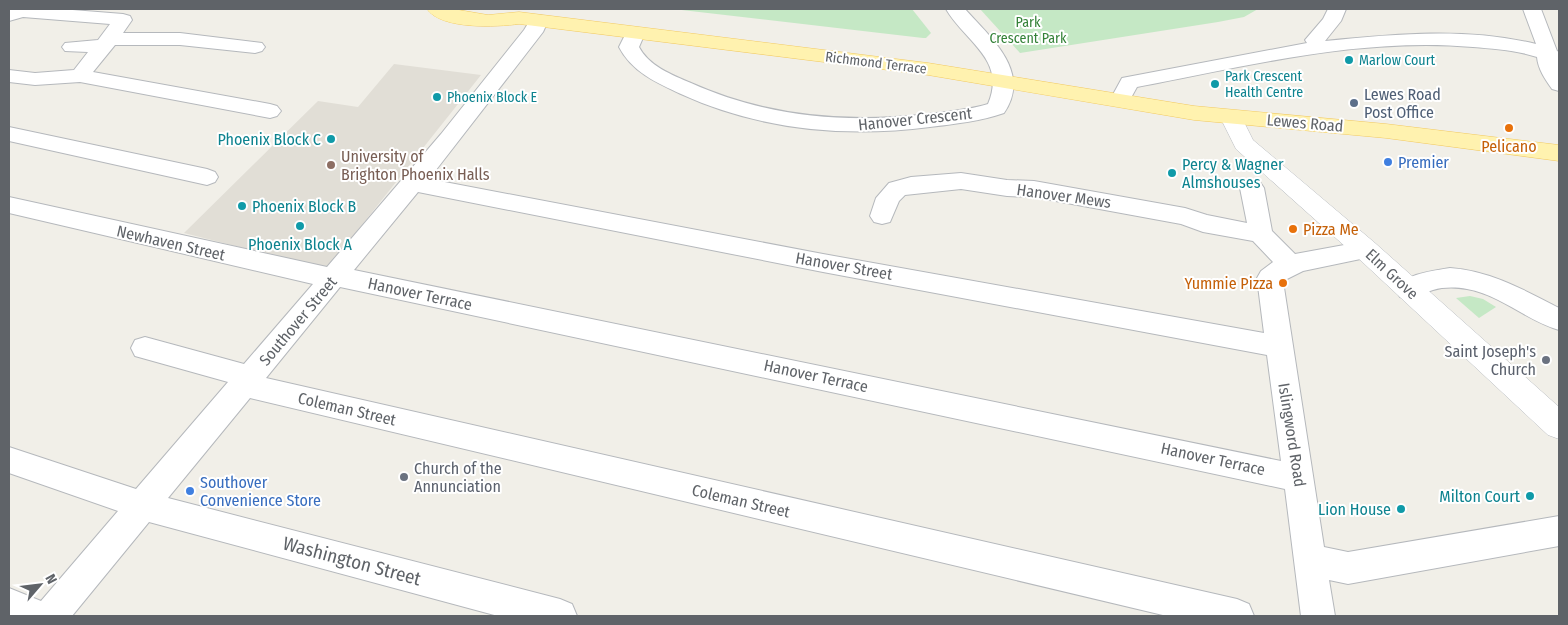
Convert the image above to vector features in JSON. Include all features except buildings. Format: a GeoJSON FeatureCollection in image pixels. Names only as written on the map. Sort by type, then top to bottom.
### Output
{"type":"FeatureCollection","features":[{"type":"Feature","properties":{"kind":"main road","name":"Richmond Terrace"},"geometry":{"type":"LineString","coordinates":[[433,9],[438,9],[452,17],[490,21],[529,20],[635,33],[1005,81],[1232,117]]}},
{"type":"Feature","properties":{"kind":"main road","name":"Richmond Terrace"},"geometry":{"type":"LineString","coordinates":[[493,9],[504,10],[529,20]]}},
{"type":"Feature","properties":{"kind":"main road","name":"Lewes Road"},"geometry":{"type":"LineString","coordinates":[[1232,117],[1559,152]]}},
{"type":"Feature","properties":{"kind":"street"},"geometry":{"type":"LineString","coordinates":[[955,9],[992,54],[1005,81]]}},
{"type":"Feature","properties":{"kind":"street"},"geometry":{"type":"LineString","coordinates":[[1319,47],[1315,40],[1332,21],[1337,9]]}},
{"type":"Feature","properties":{"kind":"street"},"geometry":{"type":"LineString","coordinates":[[1532,9],[1552,56]]}},
{"type":"Feature","properties":{"kind":"street"},"geometry":{"type":"LineString","coordinates":[[9,15],[22,11],[128,14]]}},
{"type":"Feature","properties":{"kind":"street"},"geometry":{"type":"LineString","coordinates":[[80,76],[128,14]]}},
{"type":"Feature","properties":{"kind":"street","name":"Southover Street"},"geometry":{"type":"LineString","coordinates":[[50,616],[449,138],[533,32],[529,20]]}},
{"type":"Feature","properties":{"kind":"street","name":"Hanover Crescent"},"geometry":{"type":"LineString","coordinates":[[635,33],[629,47],[632,54],[661,76],[714,103],[791,122],[827,125],[884,125],[979,113],[996,108],[1005,81]]}},
{"type":"Feature","properties":{"kind":"street"},"geometry":{"type":"LineString","coordinates":[[72,47],[107,42],[180,39],[255,47]]}},
{"type":"Feature","properties":{"kind":"street"},"geometry":{"type":"LineString","coordinates":[[1120,100],[1129,82],[1319,47],[1396,40],[1445,40],[1523,47],[1552,56]]}},
{"type":"Feature","properties":{"kind":"street"},"geometry":{"type":"LineString","coordinates":[[1552,56],[1547,64],[1559,85]]}},
{"type":"Feature","properties":{"kind":"street"},"geometry":{"type":"LineString","coordinates":[[9,76],[35,79],[80,76],[270,111]]}},
{"type":"Feature","properties":{"kind":"street"},"geometry":{"type":"LineString","coordinates":[[194,119],[213,102]]}},
{"type":"Feature","properties":{"kind":"street","name":"Elm Grove"},"geometry":{"type":"LineString","coordinates":[[1232,117],[1244,144],[1366,250],[1559,426]]}},
{"type":"Feature","properties":{"kind":"street"},"geometry":{"type":"LineString","coordinates":[[9,134],[114,155],[207,178]]}},
{"type":"Feature","properties":{"kind":"street","name":"Hanover Mews"},"geometry":{"type":"LineString","coordinates":[[882,216],[888,198],[897,189],[911,185],[961,181],[1007,188],[1034,189],[1185,216],[1203,223],[1261,234]]}},
{"type":"Feature","properties":{"kind":"street","name":"Hanover Street"},"geometry":{"type":"LineString","coordinates":[[411,183],[814,261],[1278,346]]}},
{"type":"Feature","properties":{"kind":"street"},"geometry":{"type":"LineString","coordinates":[[1252,188],[1261,234],[1290,265]]}},
{"type":"Feature","properties":{"kind":"street","name":"Newhaven Street"},"geometry":{"type":"LineString","coordinates":[[9,206],[333,278]]}},
{"type":"Feature","properties":{"kind":"street","name":"Islingword Road"},"geometry":{"type":"LineString","coordinates":[[1318,616],[1278,346],[1270,278],[1274,272],[1290,265],[1366,250]]}},
{"type":"Feature","properties":{"kind":"street","name":"Hanover Terrace"},"geometry":{"type":"LineString","coordinates":[[333,278],[1222,460],[1299,478]]}},
{"type":"Feature","properties":{"kind":"street"},"geometry":{"type":"LineString","coordinates":[[1409,290],[1443,278],[1473,281],[1492,287],[1559,320]]}},
{"type":"Feature","properties":{"kind":"street","name":"Coleman Street"},"geometry":{"type":"LineString","coordinates":[[145,348],[239,374],[253,387],[1237,616]]}},
{"type":"Feature","properties":{"kind":"street","name":"Washington Street"},"geometry":{"type":"LineString","coordinates":[[9,460],[143,506],[560,616]]}},
{"type":"Feature","properties":{"kind":"street"},"geometry":{"type":"LineString","coordinates":[[1311,560],[1348,568],[1559,531]]}},
{"type":"Feature","properties":{"kind":"street"},"geometry":{"type":"LineString","coordinates":[[9,605],[36,616]]}},
{"type":"Feature","properties":{"kind":"shaded area","name":"University of Brighton Phoenix Halls"},"geometry":{"type":"Polygon","coordinates":[[[394,64],[481,75],[327,269],[184,233],[318,101],[358,107],[394,64]]]}},
{"type":"Feature","properties":{"kind":"green space"},"geometry":{"type":"Polygon","coordinates":[[[673,9],[912,9],[931,33],[926,38],[923,38],[673,9]]]}},
{"type":"Feature","properties":{"kind":"green space","name":"Park Crescent Park"},"geometry":{"type":"Polygon","coordinates":[[[980,9],[1258,9],[1244,17],[1218,22],[1020,53],[980,9]]]}},
{"type":"Feature","properties":{"kind":"green space"},"geometry":{"type":"Polygon","coordinates":[[[1470,296],[1483,299],[1496,307],[1479,318],[1456,298],[1470,296]]]}},
{"type":"Feature","properties":{"kind":"place","name":"Marlow Court"},"geometry":{"type":"Point","coordinates":[1349,60]}},
{"type":"Feature","properties":{"kind":"place","name":"Park Crescent Health Centre"},"geometry":{"type":"Point","coordinates":[1215,84]}},
{"type":"Feature","properties":{"kind":"place","name":"Phoenix Block E"},"geometry":{"type":"Point","coordinates":[437,97]}},
{"type":"Feature","properties":{"kind":"place","name":"Lewes Road Post Office"},"geometry":{"type":"Point","coordinates":[1354,103]}},
{"type":"Feature","properties":{"kind":"place","name":"Pelicano"},"geometry":{"type":"Point","coordinates":[1509,128]}},
{"type":"Feature","properties":{"kind":"place","name":"Phoenix Block C"},"geometry":{"type":"Point","coordinates":[331,139]}},
{"type":"Feature","properties":{"kind":"place","name":"Premier"},"geometry":{"type":"Point","coordinates":[1388,162]}},
{"type":"Feature","properties":{"kind":"place","name":"University of Brighton Phoenix Halls"},"geometry":{"type":"Point","coordinates":[331,165]}},
{"type":"Feature","properties":{"kind":"place","name":"Percy & Wagner Almshouses"},"geometry":{"type":"Point","coordinates":[1172,173]}},
{"type":"Feature","properties":{"kind":"place","name":"Phoenix Block B"},"geometry":{"type":"Point","coordinates":[242,206]}},
{"type":"Feature","properties":{"kind":"place","name":"Phoenix Block A"},"geometry":{"type":"Point","coordinates":[300,226]}},
{"type":"Feature","properties":{"kind":"place","name":"Pizza Me"},"geometry":{"type":"Point","coordinates":[1293,229]}},
{"type":"Feature","properties":{"kind":"place","name":"Yummie Pizza"},"geometry":{"type":"Point","coordinates":[1283,283]}},
{"type":"Feature","properties":{"kind":"place","name":"Saint Joseph's Church"},"geometry":{"type":"Point","coordinates":[1546,360]}},
{"type":"Feature","properties":{"kind":"place","name":"Church of the Annunciation"},"geometry":{"type":"Point","coordinates":[404,477]}},
{"type":"Feature","properties":{"kind":"place","name":"Southover Convenience Store"},"geometry":{"type":"Point","coordinates":[190,491]}},
{"type":"Feature","properties":{"kind":"place","name":"Milton Court"},"geometry":{"type":"Point","coordinates":[1530,496]}},
{"type":"Feature","properties":{"kind":"place","name":"Lion House"},"geometry":{"type":"Point","coordinates":[1401,509]}}]}
